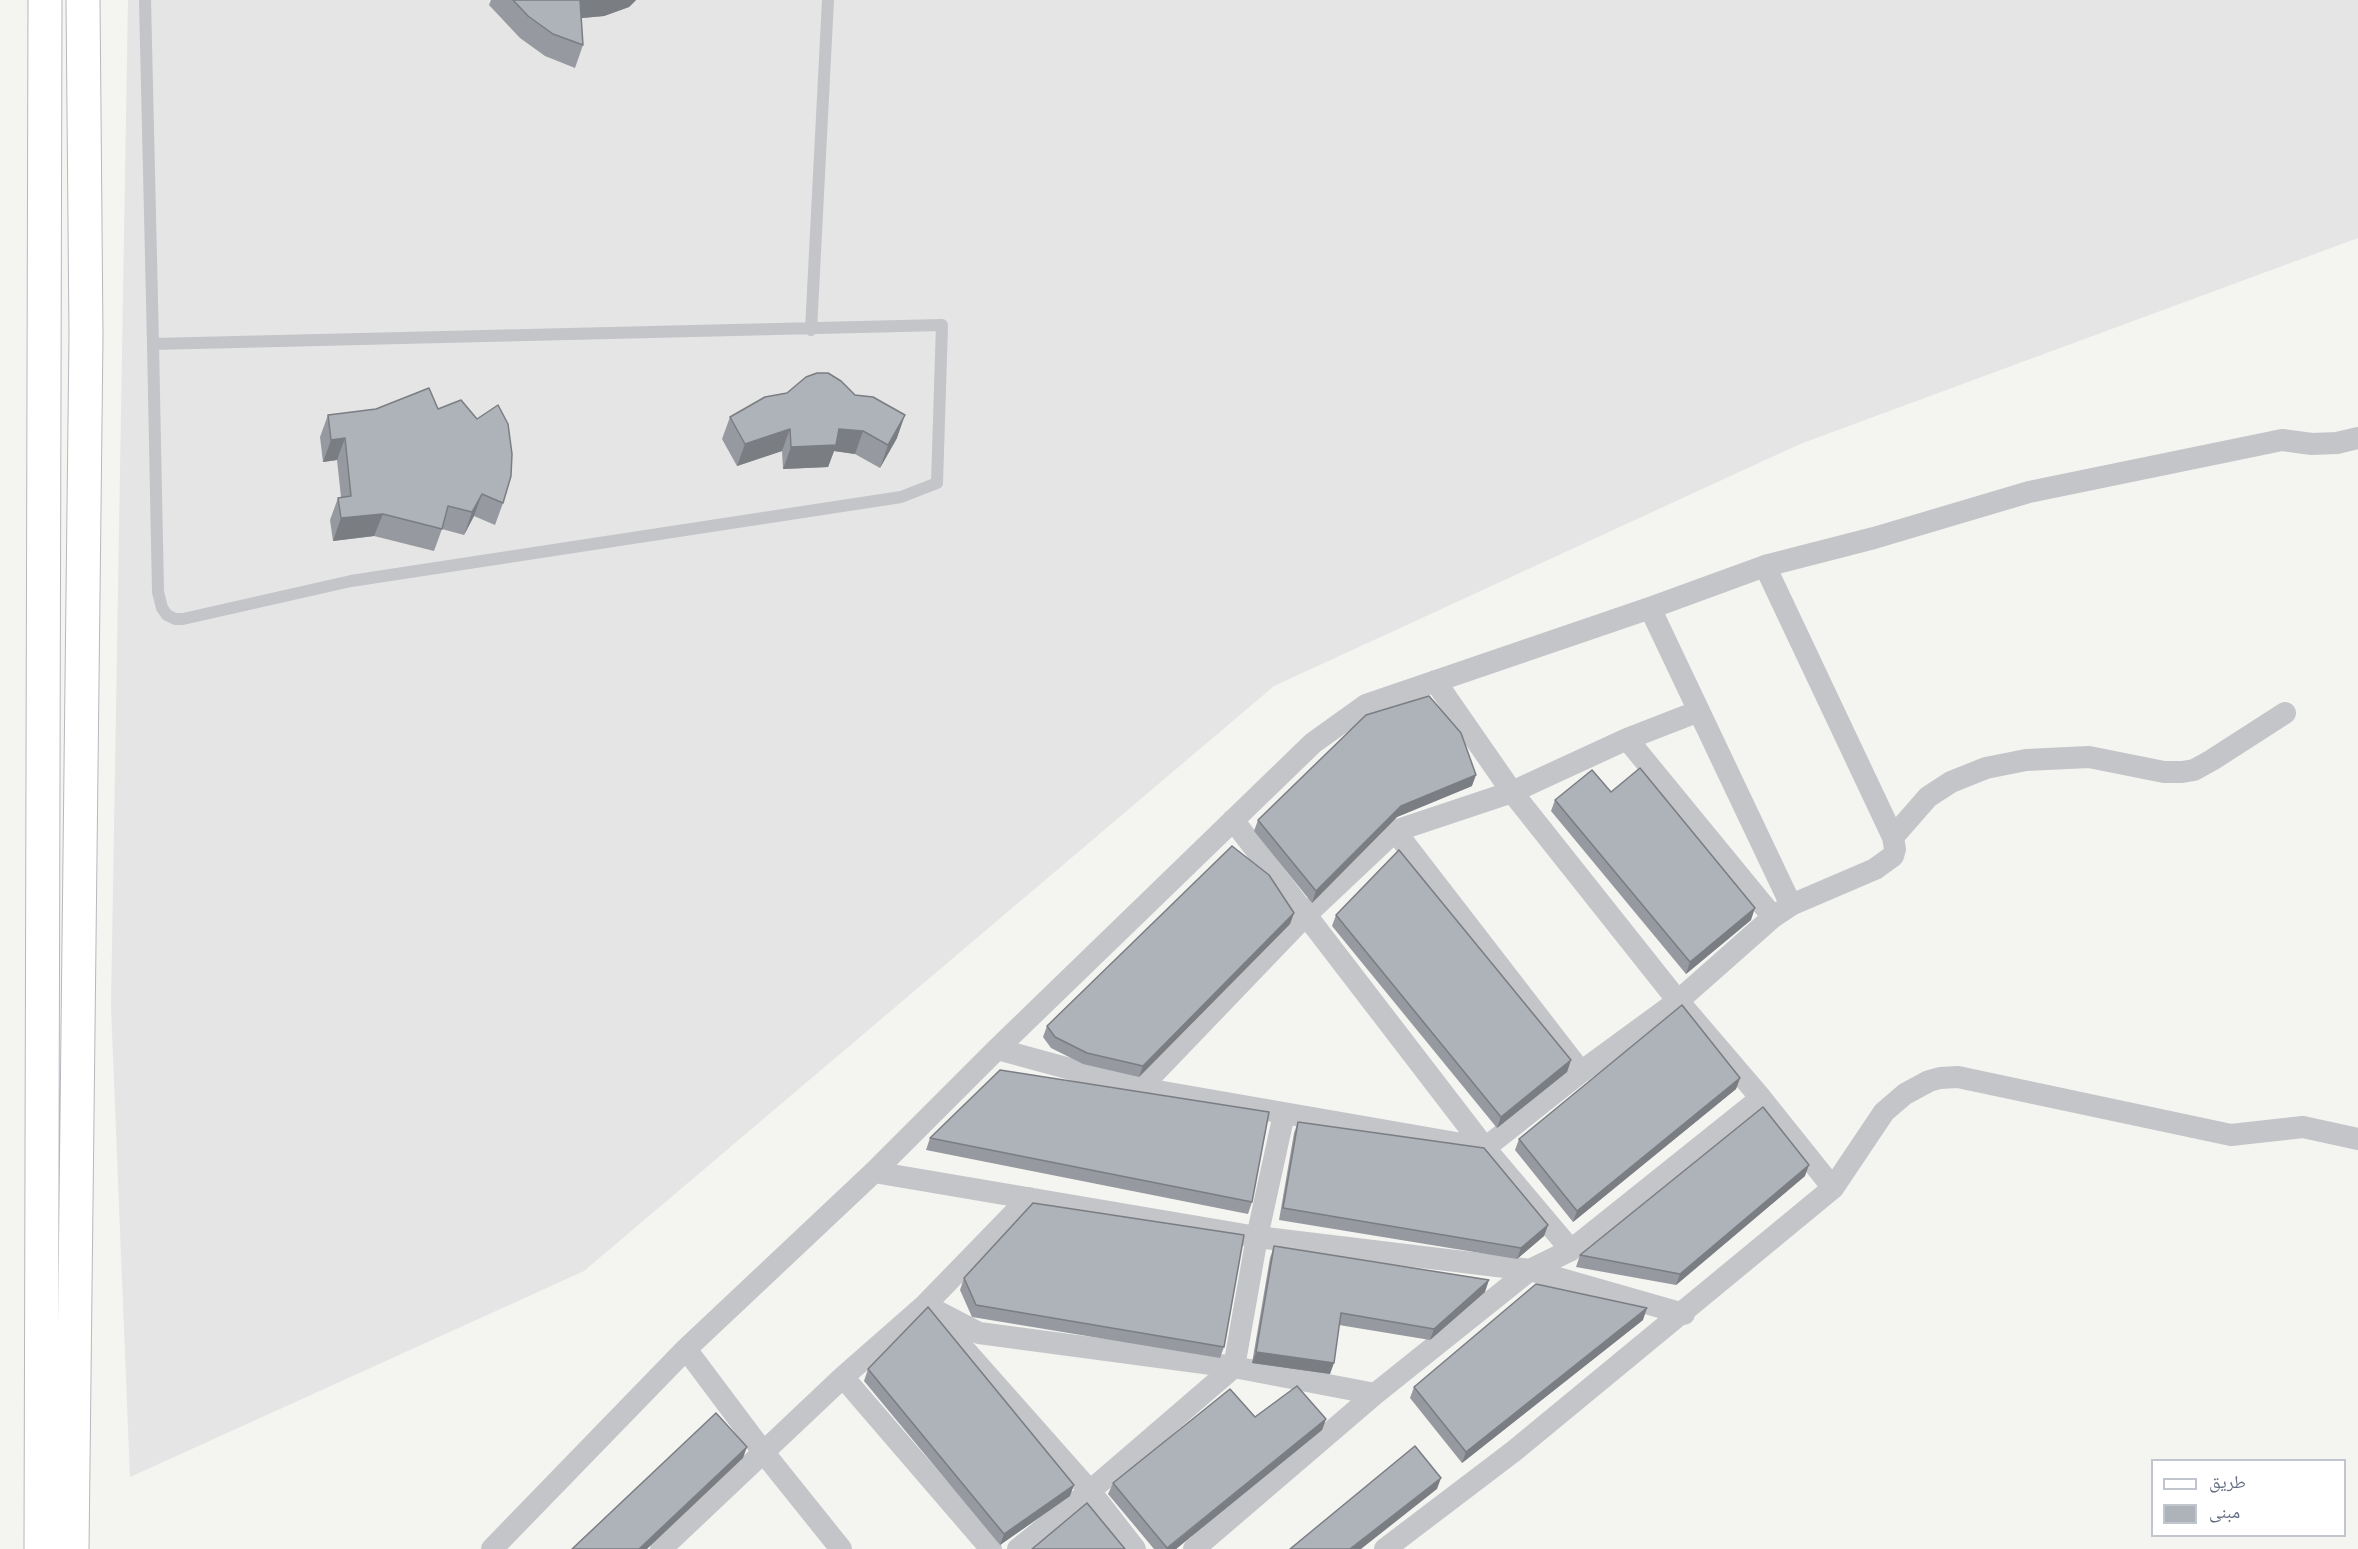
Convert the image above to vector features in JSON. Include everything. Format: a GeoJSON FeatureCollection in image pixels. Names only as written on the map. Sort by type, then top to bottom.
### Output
{"type":"FeatureCollection","features":[{"type":"Feature","properties":{"kind":"main road"},"geometry":{"type":"LineString","coordinates":[[41,1549],[45,0]]}},
{"type":"Feature","properties":{"kind":"main road"},"geometry":{"type":"LineString","coordinates":[[72,1549],[86,335],[83,0]]}},
{"type":"Feature","properties":{"kind":"street"},"geometry":{"type":"LineString","coordinates":[[492,1549],[686,1349],[874,1172],[997,1049],[1312,743],[1366,705],[1650,608],[1765,566],[1874,538],[2052,487],[2282,440],[2312,444],[2337,443],[2358,438]]}},
{"type":"Feature","properties":{"kind":"street"},"geometry":{"type":"LineString","coordinates":[[997,1049],[1140,1088],[1485,1148],[1581,1072],[1678,1001],[1782,911],[1886,863],[1893,856],[1895,849],[1893,837],[1765,566]]}},
{"type":"Feature","properties":{"kind":"street"},"geometry":{"type":"LineString","coordinates":[[1650,608],[1699,711],[1782,911]]}},
{"type":"Feature","properties":{"kind":"street"},"geometry":{"type":"LineString","coordinates":[[1436,681],[1512,792],[1678,1001],[1761,1098],[1833,1188]]}},
{"type":"Feature","properties":{"kind":"street"},"geometry":{"type":"LineString","coordinates":[[1140,1088],[1307,914],[1395,831],[1512,792],[1627,739],[1699,711]]}},
{"type":"Feature","properties":{"kind":"street"},"geometry":{"type":"LineString","coordinates":[[1893,837],[1928,797],[1951,782],[1986,768],[2026,760],[2089,757],[2164,772],[2194,770],[2285,713]]}},
{"type":"Feature","properties":{"kind":"street"},"geometry":{"type":"LineString","coordinates":[[1627,739],[1782,911]]}},
{"type":"Feature","properties":{"kind":"street"},"geometry":{"type":"LineString","coordinates":[[1233,820],[1485,1148],[1570,1250]]}},
{"type":"Feature","properties":{"kind":"street"},"geometry":{"type":"LineString","coordinates":[[1395,831],[1581,1072]]}},
{"type":"Feature","properties":{"kind":"street"},"geometry":{"type":"LineString","coordinates":[[1385,1549],[1514,1451],[1684,1314],[1833,1188],[1884,1112],[1905,1094],[1929,1081],[1958,1077],[2231,1135],[2303,1127],[2358,1139]]}},
{"type":"Feature","properties":{"kind":"street"},"geometry":{"type":"LineString","coordinates":[[1194,1549],[1375,1394],[1530,1270],[1570,1250],[1761,1098]]}},
{"type":"Feature","properties":{"kind":"street"},"geometry":{"type":"LineString","coordinates":[[1018,1549],[1090,1491],[1234,1367],[1257,1237],[1284,1114]]}},
{"type":"Feature","properties":{"kind":"street"},"geometry":{"type":"LineString","coordinates":[[874,1172],[1257,1237],[1530,1270],[1684,1314]]}},
{"type":"Feature","properties":{"kind":"street"},"geometry":{"type":"LineString","coordinates":[[669,1546],[843,1377],[925,1305],[1029,1198]]}},
{"type":"Feature","properties":{"kind":"street"},"geometry":{"type":"LineString","coordinates":[[925,1305],[979,1333],[1234,1367],[1375,1394]]}},
{"type":"Feature","properties":{"kind":"street"},"geometry":{"type":"LineString","coordinates":[[925,1305],[1090,1491],[1135,1549]]}},
{"type":"Feature","properties":{"kind":"street"},"geometry":{"type":"LineString","coordinates":[[686,1349],[764,1453],[841,1549]]}},
{"type":"Feature","properties":{"kind":"street"},"geometry":{"type":"LineString","coordinates":[[843,1377],[991,1549]]}},
{"type":"Feature","properties":{"kind":"lane"},"geometry":{"type":"LineString","coordinates":[[146,0],[158,592],[162,608],[167,615],[175,619],[183,619],[351,581],[901,497],[937,483],[942,326],[153,344]]}},
{"type":"Feature","properties":{"kind":"lane"},"geometry":{"type":"LineString","coordinates":[[812,330],[828,0]]}},
{"type":"Feature","properties":{"kind":"shaded area"},"geometry":{"type":"Polygon","coordinates":[[[128,0],[2358,0],[2358,238],[1800,444],[1274,686],[584,1271],[130,1477],[111,1006],[128,0]]]}},
{"type":"Feature","properties":{"kind":"building"},"geometry":{"type":"Polygon","coordinates":[[[513,0],[580,0],[583,45],[553,34],[528,16],[513,0]]]}},
{"type":"Feature","properties":{"kind":"building"},"geometry":{"type":"Polygon","coordinates":[[[817,373],[828,373],[841,381],[855,395],[873,397],[905,415],[888,445],[863,431],[839,429],[836,445],[791,447],[790,429],[745,444],[730,417],[765,397],[787,393],[806,377],[817,373]]]}},
{"type":"Feature","properties":{"kind":"building"},"geometry":{"type":"Polygon","coordinates":[[[429,388],[438,409],[461,400],[477,419],[498,405],[508,424],[512,454],[511,476],[503,503],[482,494],[472,512],[448,506],[442,529],[383,514],[341,518],[338,498],[351,496],[345,438],[331,440],[328,415],[376,409],[429,388]]]}},
{"type":"Feature","properties":{"kind":"building"},"geometry":{"type":"Polygon","coordinates":[[[1429,696],[1461,733],[1476,775],[1401,806],[1316,891],[1258,820],[1366,715],[1429,696]]]}},
{"type":"Feature","properties":{"kind":"building"},"geometry":{"type":"Polygon","coordinates":[[[1640,768],[1755,908],[1690,962],[1555,800],[1592,770],[1611,792],[1640,768]]]}},
{"type":"Feature","properties":{"kind":"building"},"geometry":{"type":"Polygon","coordinates":[[[1232,846],[1269,875],[1294,913],[1143,1066],[1087,1053],[1055,1037],[1047,1026],[1232,846]]]}},
{"type":"Feature","properties":{"kind":"building"},"geometry":{"type":"Polygon","coordinates":[[[1399,850],[1571,1060],[1501,1117],[1336,915],[1399,850]]]}},
{"type":"Feature","properties":{"kind":"building"},"geometry":{"type":"Polygon","coordinates":[[[1682,1005],[1740,1078],[1577,1211],[1519,1139],[1682,1005]]]}},
{"type":"Feature","properties":{"kind":"building"},"geometry":{"type":"Polygon","coordinates":[[[1000,1070],[1269,1112],[1252,1202],[930,1138],[1000,1070]]]}},
{"type":"Feature","properties":{"kind":"building"},"geometry":{"type":"Polygon","coordinates":[[[1763,1107],[1809,1165],[1680,1274],[1580,1255],[1763,1107]]]}},
{"type":"Feature","properties":{"kind":"building"},"geometry":{"type":"Polygon","coordinates":[[[1298,1122],[1484,1148],[1548,1225],[1521,1248],[1283,1208],[1298,1122]]]}},
{"type":"Feature","properties":{"kind":"building"},"geometry":{"type":"Polygon","coordinates":[[[1033,1203],[1244,1235],[1224,1347],[976,1305],[964,1278],[1033,1203]]]}},
{"type":"Feature","properties":{"kind":"building"},"geometry":{"type":"Polygon","coordinates":[[[1274,1246],[1489,1280],[1434,1329],[1341,1313],[1334,1363],[1256,1352],[1274,1246]]]}},
{"type":"Feature","properties":{"kind":"building"},"geometry":{"type":"Polygon","coordinates":[[[1536,1284],[1647,1308],[1466,1452],[1414,1387],[1536,1284]]]}},
{"type":"Feature","properties":{"kind":"building"},"geometry":{"type":"Polygon","coordinates":[[[928,1307],[1074,1485],[1004,1534],[868,1369],[928,1307]]]}},
{"type":"Feature","properties":{"kind":"building"},"geometry":{"type":"Polygon","coordinates":[[[1297,1386],[1326,1419],[1167,1548],[1113,1483],[1230,1389],[1255,1417],[1297,1386]]]}},
{"type":"Feature","properties":{"kind":"building"},"geometry":{"type":"Polygon","coordinates":[[[716,1413],[747,1447],[639,1549],[572,1549],[716,1413]]]}},
{"type":"Feature","properties":{"kind":"building"},"geometry":{"type":"Polygon","coordinates":[[[1415,1446],[1441,1478],[1350,1549],[1290,1549],[1415,1446]]]}},
{"type":"Feature","properties":{"kind":"building"},"geometry":{"type":"Polygon","coordinates":[[[1087,1503],[1125,1549],[1032,1549],[1087,1503]]]}}]}
